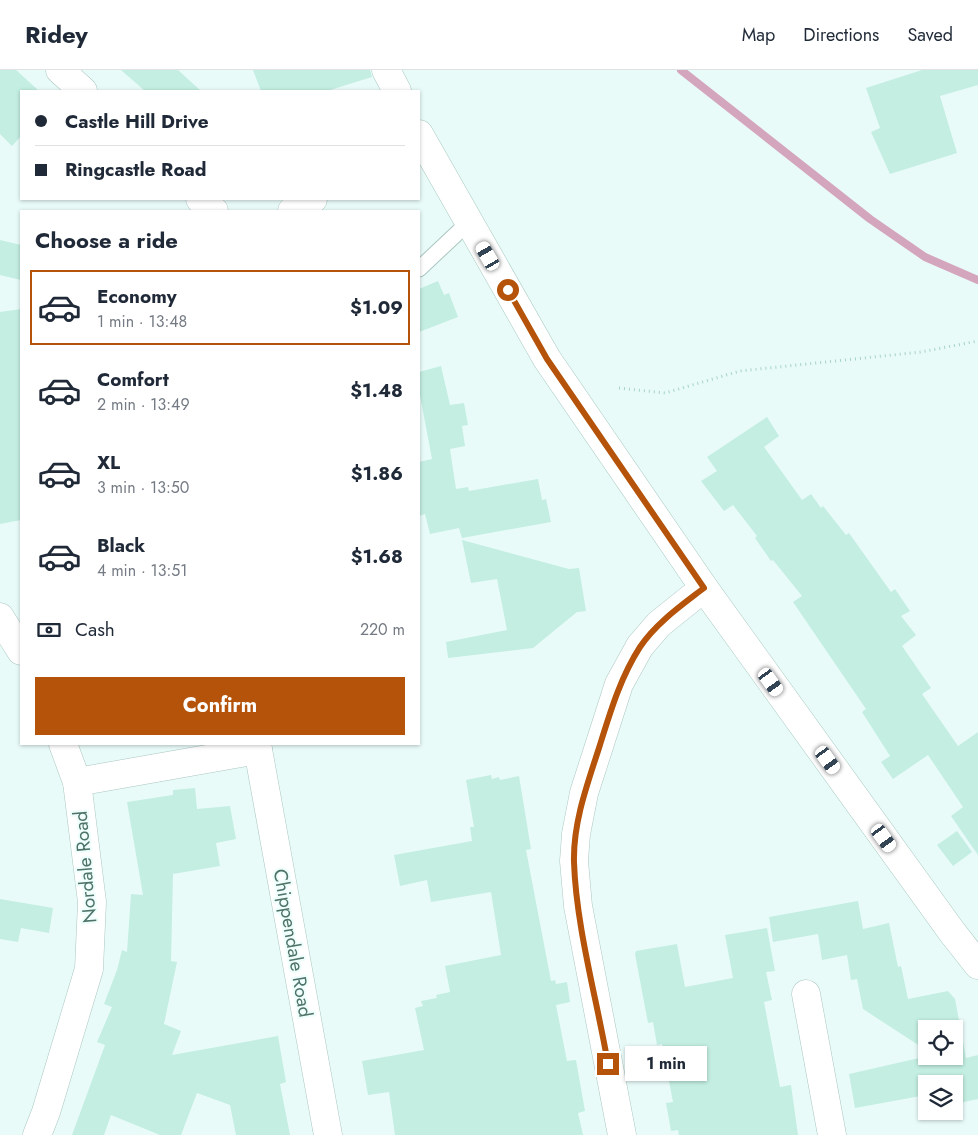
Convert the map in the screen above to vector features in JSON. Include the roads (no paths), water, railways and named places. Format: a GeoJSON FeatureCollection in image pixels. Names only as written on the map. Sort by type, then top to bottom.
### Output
{"type":"FeatureCollection","features":[{"type":"Feature","properties":{"kind":"street"},"geometry":{"type":"LineString","coordinates":[[60,70],[82,90]]}},
{"type":"Feature","properties":{"kind":"street"},"geometry":{"type":"LineString","coordinates":[[386,70],[396,90]]}},
{"type":"Feature","properties":{"kind":"street"},"geometry":{"type":"LineString","coordinates":[[420,137],[547,359],[704,588],[952,932],[978,965]]}},
{"type":"Feature","properties":{"kind":"street"},"geometry":{"type":"LineString","coordinates":[[201,200],[213,210]]}},
{"type":"Feature","properties":{"kind":"street"},"geometry":{"type":"LineString","coordinates":[[294,210],[311,200]]}},
{"type":"Feature","properties":{"kind":"street"},"geometry":{"type":"LineString","coordinates":[[622,1135],[578,906],[574,861],[576,834],[584,794],[619,684],[640,646],[659,624],[704,588]]}},
{"type":"Feature","properties":{"kind":"street"},"geometry":{"type":"LineString","coordinates":[[0,617],[20,649]]}},
{"type":"Feature","properties":{"kind":"street","name":"Nordale Road"},"geometry":{"type":"LineString","coordinates":[[37,1135],[89,969],[92,902],[78,782],[63,745]]}},
{"type":"Feature","properties":{"kind":"street","name":"Chippendale Road"},"geometry":{"type":"LineString","coordinates":[[78,782],[257,747],[328,1135]]}},
{"type":"Feature","properties":{"kind":"street"},"geometry":{"type":"LineString","coordinates":[[806,994],[832,1135]]}},
{"type":"Feature","properties":{"kind":"lane"},"geometry":{"type":"LineString","coordinates":[[420,269],[469,222]]}},
{"type":"Feature","properties":{"kind":"waterway"},"geometry":{"type":"LineString","coordinates":[[681,70],[870,219],[925,257],[978,280]]}}]}
